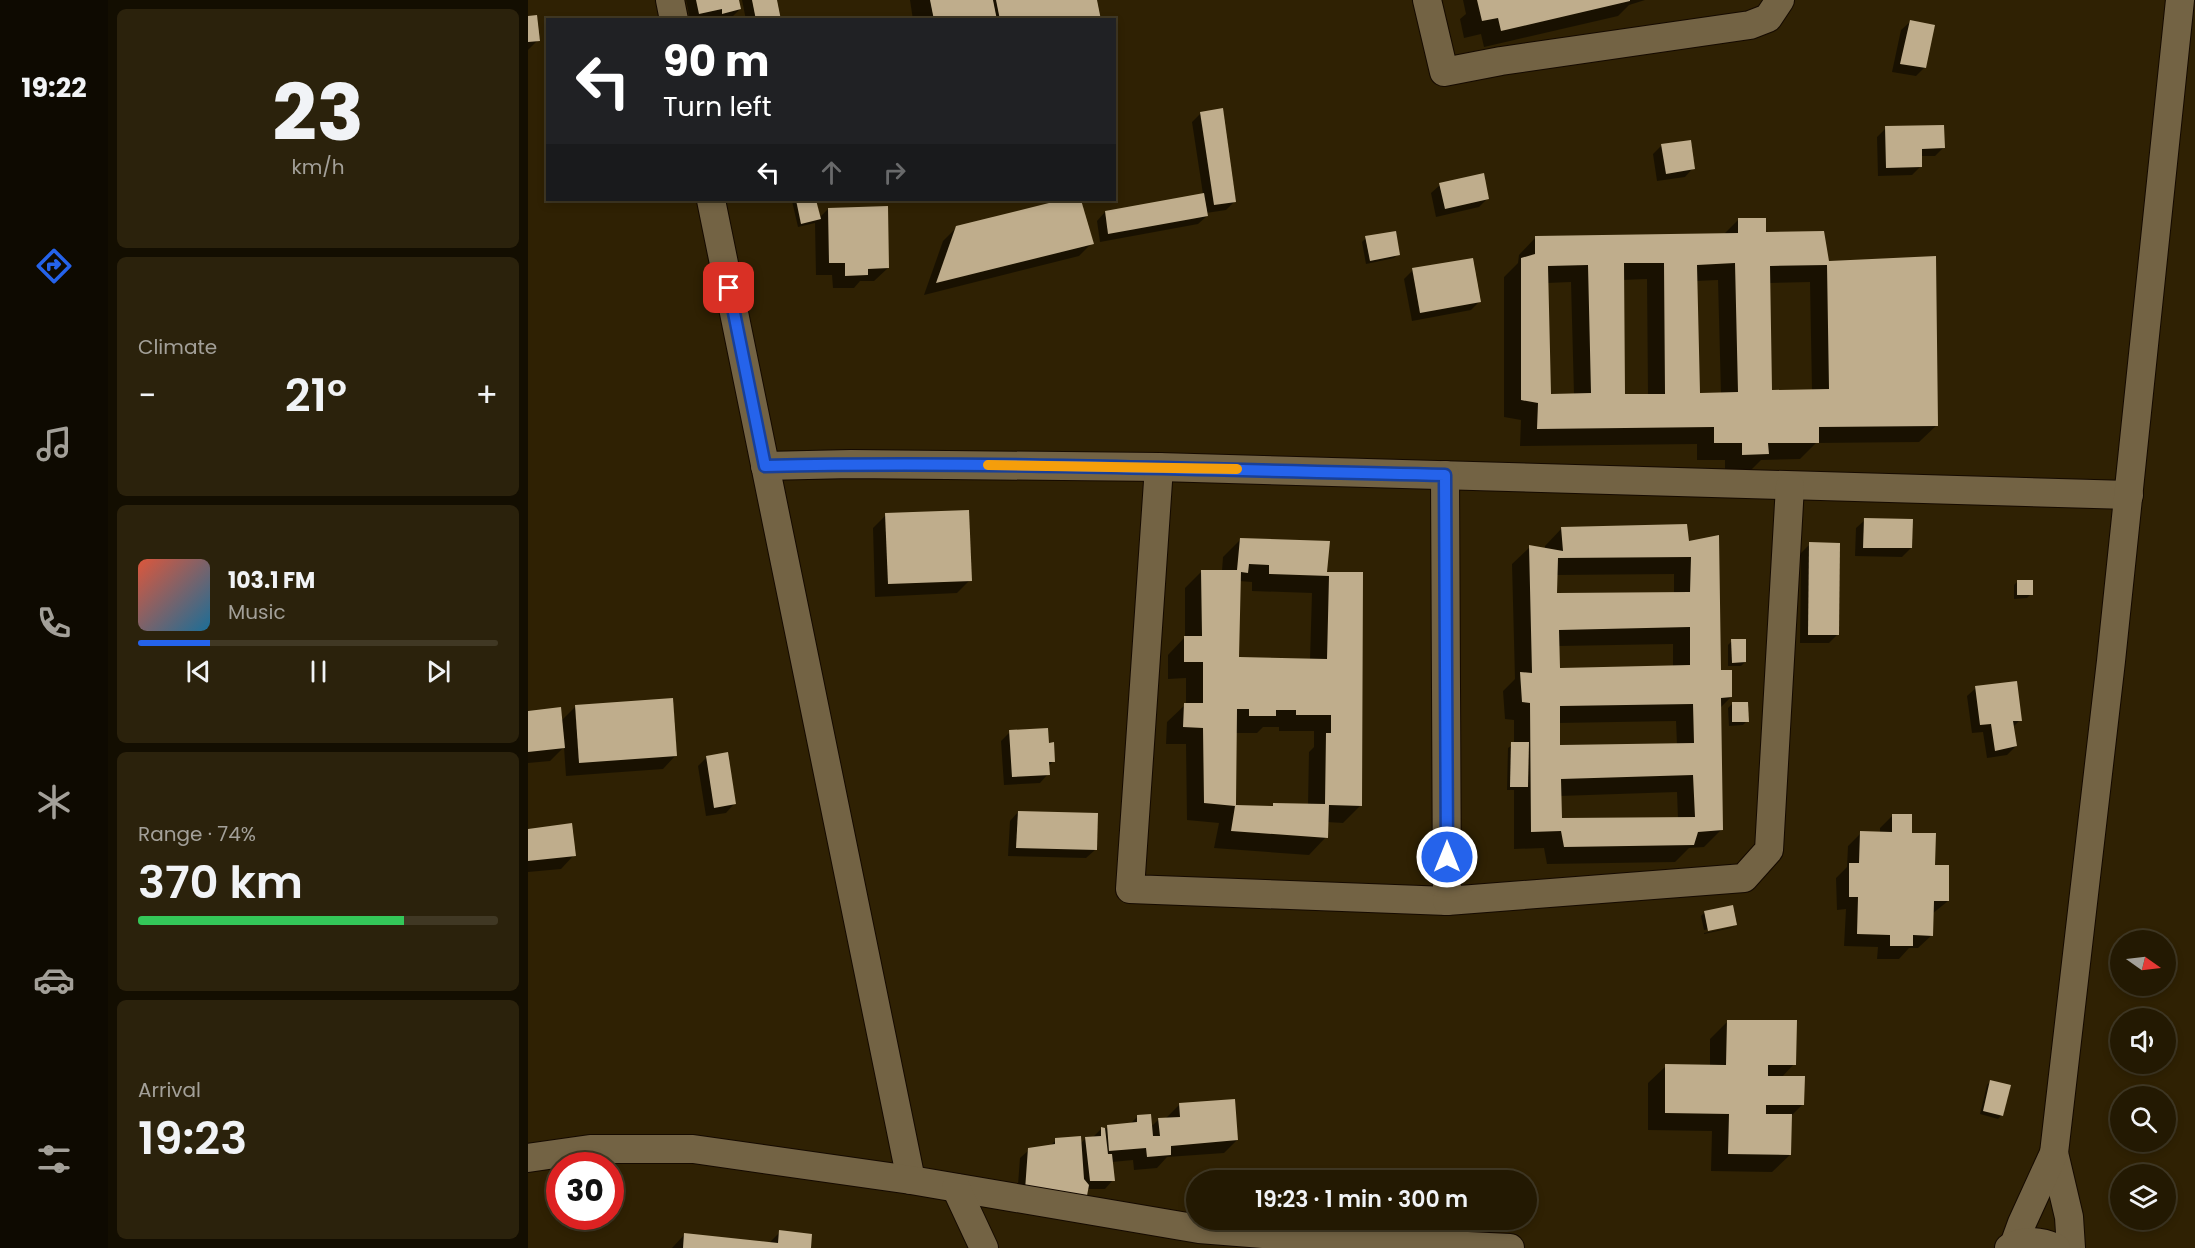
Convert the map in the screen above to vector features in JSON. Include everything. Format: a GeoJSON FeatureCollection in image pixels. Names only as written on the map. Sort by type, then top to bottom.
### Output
{"type":"FeatureCollection","features":[{"type":"Feature","properties":{"kind":"street"},"geometry":{"type":"LineString","coordinates":[[670,0],[674,18]]}},
{"type":"Feature","properties":{"kind":"street"},"geometry":{"type":"LineString","coordinates":[[1427,0],[1444,72],[1501,61],[1750,25],[1768,18],[1780,0]]}},
{"type":"Feature","properties":{"kind":"street"},"geometry":{"type":"LineString","coordinates":[[2012,1246],[2054,1153],[2129,495],[2180,0]]}},
{"type":"Feature","properties":{"kind":"street"},"geometry":{"type":"LineString","coordinates":[[711,201],[911,1180]]}},
{"type":"Feature","properties":{"kind":"street"},"geometry":{"type":"LineString","coordinates":[[765,466],[851,464],[1159,467],[2129,495]]}},
{"type":"Feature","properties":{"kind":"street"},"geometry":{"type":"LineString","coordinates":[[1159,467],[1130,889],[1447,901],[1744,878],[1769,850],[1790,486]]}},
{"type":"Feature","properties":{"kind":"street"},"geometry":{"type":"LineString","coordinates":[[1445,475],[1447,901]]}},
{"type":"Feature","properties":{"kind":"street"},"geometry":{"type":"LineString","coordinates":[[528,1158],[590,1149],[693,1149],[911,1180],[1196,1238],[1339,1240],[1510,1248]]}},
{"type":"Feature","properties":{"kind":"street"},"geometry":{"type":"LineString","coordinates":[[2054,1153],[2069,1217],[2071,1248]]}},
{"type":"Feature","properties":{"kind":"street"},"geometry":{"type":"LineString","coordinates":[[956,1188],[984,1248]]}},
{"type":"Feature","properties":{"kind":"street"},"geometry":{"type":"LineString","coordinates":[[2012,1246],[2029,1241],[2044,1243],[2056,1248]]}},
{"type":"Feature","properties":{"kind":"building"},"geometry":{"type":"Polygon","coordinates":[[[696,0],[739,0],[741,9],[722,14],[722,9],[699,14],[696,0]]]}},
{"type":"Feature","properties":{"kind":"building"},"geometry":{"type":"Polygon","coordinates":[[[752,0],[777,0],[781,18],[756,18],[752,0]]]}},
{"type":"Feature","properties":{"kind":"building"},"geometry":{"type":"Polygon","coordinates":[[[930,0],[993,0],[997,18],[934,18],[930,0]]]}},
{"type":"Feature","properties":{"kind":"building"},"geometry":{"type":"Polygon","coordinates":[[[996,0],[1097,0],[1101,18],[1000,18],[996,0]]]}},
{"type":"Feature","properties":{"kind":"building"},"geometry":{"type":"Polygon","coordinates":[[[1477,0],[1630,1],[1501,31],[1498,18],[1482,21],[1477,0]]]}},
{"type":"Feature","properties":{"kind":"building"},"geometry":{"type":"Polygon","coordinates":[[[537,15],[540,41],[528,42],[528,16],[537,15]]]}},
{"type":"Feature","properties":{"kind":"building"},"geometry":{"type":"Polygon","coordinates":[[[1910,20],[1935,25],[1926,68],[1900,64],[1910,20]]]}},
{"type":"Feature","properties":{"kind":"building"},"geometry":{"type":"Polygon","coordinates":[[[1223,108],[1236,202],[1214,205],[1200,112],[1223,108]]]}},
{"type":"Feature","properties":{"kind":"building"},"geometry":{"type":"Polygon","coordinates":[[[1944,125],[1945,148],[1922,149],[1922,167],[1886,168],[1885,126],[1944,125]]]}},
{"type":"Feature","properties":{"kind":"building"},"geometry":{"type":"Polygon","coordinates":[[[1691,140],[1695,169],[1666,174],[1661,144],[1691,140]]]}},
{"type":"Feature","properties":{"kind":"building"},"geometry":{"type":"Polygon","coordinates":[[[1484,173],[1489,199],[1445,209],[1439,183],[1484,173]]]}},
{"type":"Feature","properties":{"kind":"building"},"geometry":{"type":"Polygon","coordinates":[[[1204,193],[1208,216],[1108,234],[1105,211],[1204,193]]]}},
{"type":"Feature","properties":{"kind":"building"},"geometry":{"type":"Polygon","coordinates":[[[796,201],[816,201],[821,219],[801,224],[796,201]]]}},
{"type":"Feature","properties":{"kind":"building"},"geometry":{"type":"Polygon","coordinates":[[[1057,201],[1081,201],[1094,244],[936,283],[956,226],[1057,201]]]}},
{"type":"Feature","properties":{"kind":"building"},"geometry":{"type":"Polygon","coordinates":[[[888,206],[889,268],[868,269],[868,275],[845,276],[845,263],[829,263],[828,208],[888,206]]]}},
{"type":"Feature","properties":{"kind":"building"},"geometry":{"type":"Polygon","coordinates":[[[1738,218],[1766,218],[1766,232],[1824,231],[1829,261],[1936,256],[1938,426],[1819,427],[1819,443],[1768,443],[1769,454],[1742,455],[1742,443],[1714,443],[1714,427],[1537,429],[1538,403],[1521,400],[1521,258],[1535,254],[1535,236],[1738,233],[1738,218]],[[1624,263],[1625,394],[1665,394],[1664,263],[1624,263]],[[1735,263],[1697,265],[1700,393],[1738,392],[1735,263]],[[1588,265],[1548,266],[1551,394],[1591,393],[1588,265]],[[1827,265],[1770,266],[1772,390],[1829,389],[1827,265]]]}},
{"type":"Feature","properties":{"kind":"building"},"geometry":{"type":"Polygon","coordinates":[[[1396,231],[1400,255],[1370,261],[1365,236],[1396,231]]]}},
{"type":"Feature","properties":{"kind":"building"},"geometry":{"type":"Polygon","coordinates":[[[1473,258],[1481,302],[1420,313],[1412,268],[1473,258]]]}},
{"type":"Feature","properties":{"kind":"building"},"geometry":{"type":"Polygon","coordinates":[[[969,510],[972,581],[888,584],[885,513],[969,510]]]}},
{"type":"Feature","properties":{"kind":"building"},"geometry":{"type":"Polygon","coordinates":[[[1864,518],[1913,519],[1912,548],[1863,548],[1864,518]]]}},
{"type":"Feature","properties":{"kind":"building"},"geometry":{"type":"Polygon","coordinates":[[[1687,524],[1689,541],[1719,535],[1721,670],[1732,670],[1732,697],[1721,698],[1723,830],[1698,832],[1694,845],[1564,847],[1561,831],[1531,832],[1530,703],[1522,702],[1520,672],[1532,673],[1529,545],[1563,551],[1561,527],[1687,524]],[[1691,557],[1558,558],[1557,593],[1690,592],[1691,557]],[[1690,627],[1559,630],[1560,668],[1690,665],[1690,627]],[[1693,704],[1560,706],[1560,745],[1694,743],[1693,704]],[[1693,775],[1561,779],[1562,818],[1695,817],[1693,775]]]}},
{"type":"Feature","properties":{"kind":"building"},"geometry":{"type":"Polygon","coordinates":[[[1240,538],[1330,541],[1327,572],[1363,572],[1362,806],[1329,805],[1328,838],[1231,831],[1235,806],[1204,803],[1203,728],[1183,727],[1184,703],[1203,703],[1203,662],[1184,662],[1184,636],[1202,636],[1201,570],[1237,570],[1240,538]],[[1249,564],[1248,573],[1241,572],[1239,657],[1327,659],[1329,576],[1269,574],[1269,565],[1249,564]],[[1237,709],[1236,805],[1325,804],[1326,733],[1331,733],[1331,715],[1296,715],[1296,710],[1276,710],[1276,716],[1249,716],[1249,709],[1237,709]]]}},
{"type":"Feature","properties":{"kind":"building"},"geometry":{"type":"Polygon","coordinates":[[[1809,542],[1840,543],[1839,635],[1808,635],[1809,542]]]}},
{"type":"Feature","properties":{"kind":"building"},"geometry":{"type":"Polygon","coordinates":[[[2017,580],[2033,580],[2033,595],[2017,595],[2017,580]]]}},
{"type":"Feature","properties":{"kind":"building"},"geometry":{"type":"Polygon","coordinates":[[[1731,639],[1746,639],[1746,662],[1732,663],[1731,639]]]}},
{"type":"Feature","properties":{"kind":"building"},"geometry":{"type":"Polygon","coordinates":[[[2017,681],[2022,721],[2013,721],[2017,746],[1995,751],[1991,724],[1980,725],[1975,686],[2017,681]]]}},
{"type":"Feature","properties":{"kind":"building"},"geometry":{"type":"Polygon","coordinates":[[[673,698],[677,756],[579,763],[575,705],[673,698]]]}},
{"type":"Feature","properties":{"kind":"building"},"geometry":{"type":"Polygon","coordinates":[[[1732,702],[1748,702],[1749,722],[1732,722],[1732,702]]]}},
{"type":"Feature","properties":{"kind":"building"},"geometry":{"type":"Polygon","coordinates":[[[561,707],[565,748],[528,752],[528,711],[561,707]]]}},
{"type":"Feature","properties":{"kind":"building"},"geometry":{"type":"Polygon","coordinates":[[[1048,728],[1049,743],[1054,742],[1055,762],[1049,762],[1050,775],[1012,777],[1009,730],[1048,728]]]}},
{"type":"Feature","properties":{"kind":"building"},"geometry":{"type":"Polygon","coordinates":[[[1511,742],[1529,742],[1528,787],[1510,787],[1511,742]]]}},
{"type":"Feature","properties":{"kind":"building"},"geometry":{"type":"Polygon","coordinates":[[[728,752],[736,804],[714,808],[706,756],[728,752]]]}},
{"type":"Feature","properties":{"kind":"building"},"geometry":{"type":"Polygon","coordinates":[[[1018,811],[1098,813],[1097,850],[1016,848],[1018,811]]]}},
{"type":"Feature","properties":{"kind":"building"},"geometry":{"type":"Polygon","coordinates":[[[1892,814],[1912,814],[1912,833],[1936,833],[1935,865],[1949,865],[1949,901],[1934,901],[1933,936],[1913,935],[1913,946],[1890,946],[1890,935],[1857,934],[1858,897],[1849,897],[1849,863],[1859,863],[1860,831],[1892,832],[1892,814]]]}},
{"type":"Feature","properties":{"kind":"building"},"geometry":{"type":"Polygon","coordinates":[[[572,823],[576,856],[528,861],[528,829],[572,823]]]}},
{"type":"Feature","properties":{"kind":"building"},"geometry":{"type":"Polygon","coordinates":[[[1733,905],[1737,925],[1708,931],[1704,911],[1733,905]]]}},
{"type":"Feature","properties":{"kind":"building"},"geometry":{"type":"Polygon","coordinates":[[[1727,1020],[1797,1020],[1796,1065],[1768,1065],[1768,1076],[1805,1076],[1804,1105],[1766,1105],[1766,1114],[1792,1114],[1791,1155],[1728,1154],[1729,1114],[1665,1113],[1665,1064],[1726,1065],[1727,1020]]]}},
{"type":"Feature","properties":{"kind":"building"},"geometry":{"type":"Polygon","coordinates":[[[1990,1080],[2011,1085],[2003,1116],[1983,1111],[1990,1080]]]}},
{"type":"Feature","properties":{"kind":"building"},"geometry":{"type":"Polygon","coordinates":[[[1235,1099],[1238,1140],[1171,1146],[1171,1155],[1147,1157],[1146,1148],[1109,1151],[1107,1125],[1137,1122],[1137,1115],[1151,1114],[1153,1136],[1160,1136],[1158,1118],[1180,1117],[1179,1103],[1235,1099]]]}},
{"type":"Feature","properties":{"kind":"building"},"geometry":{"type":"Polygon","coordinates":[[[1101,1127],[1105,1128],[1108,1154],[1112,1154],[1115,1181],[1090,1181],[1085,1137],[1101,1136],[1101,1127]]]}},
{"type":"Feature","properties":{"kind":"building"},"geometry":{"type":"Polygon","coordinates":[[[1081,1136],[1084,1179],[1089,1185],[1086,1201],[1025,1190],[1028,1148],[1055,1144],[1055,1138],[1081,1136]]]}},
{"type":"Feature","properties":{"kind":"building"},"geometry":{"type":"Polygon","coordinates":[[[779,1230],[812,1234],[811,1248],[683,1248],[684,1233],[778,1243],[779,1230]]]}},
{"type":"Feature","properties":{"kind":"slow traffic"},"geometry":{"type":"LineString","coordinates":[[988,465],[1237,469]]}},
{"type":"Feature","properties":{"kind":"route"},"geometry":{"type":"LineString","coordinates":[[729,288],[765,466],[851,464],[1159,467],[1445,475],[1447,857]]}}]}
